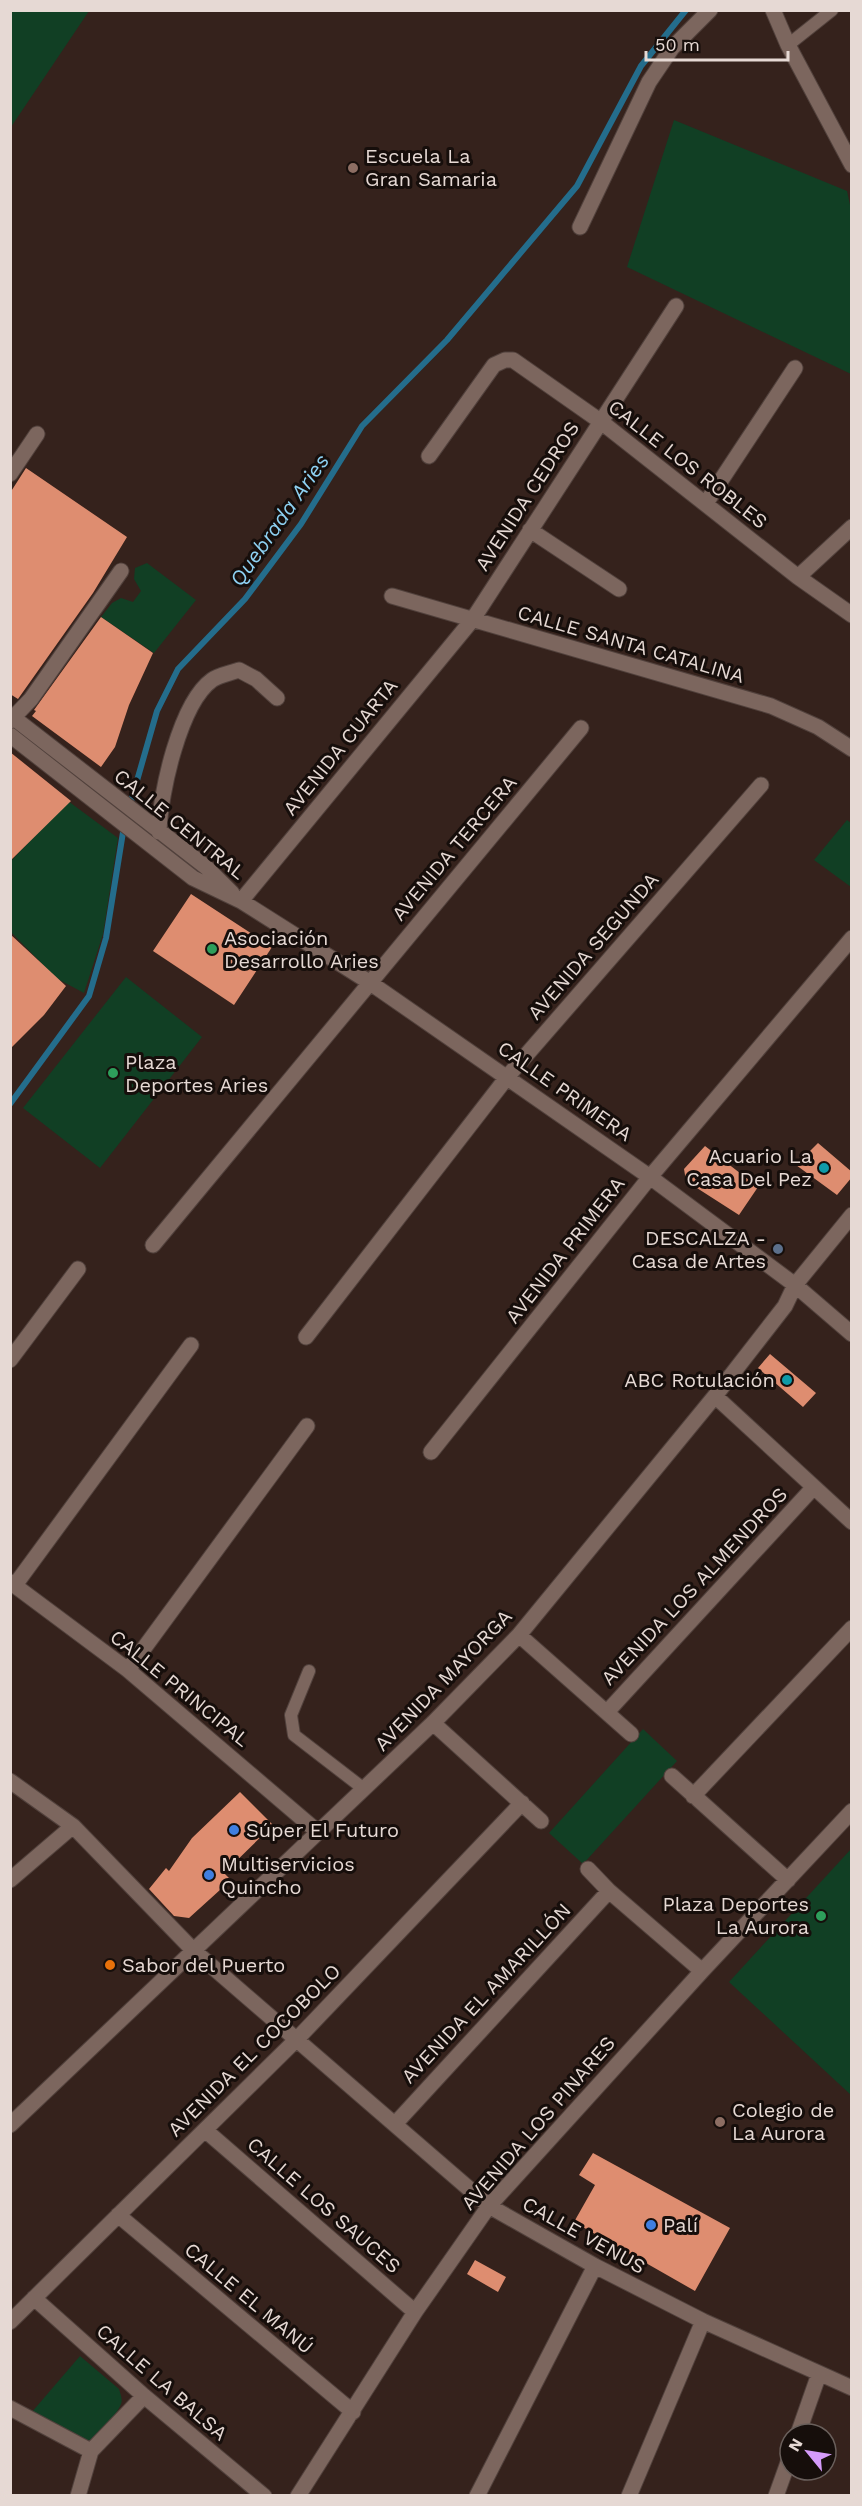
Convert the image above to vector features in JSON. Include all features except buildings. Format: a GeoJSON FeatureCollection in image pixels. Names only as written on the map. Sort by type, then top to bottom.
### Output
{"type":"FeatureCollection","features":[{"type":"Feature","properties":{"kind":"street"},"geometry":{"type":"LineString","coordinates":[[580,227],[649,82],[672,48],[710,10]]}},
{"type":"Feature","properties":{"kind":"street"},"geometry":{"type":"LineString","coordinates":[[773,10],[788,45],[852,165]]}},
{"type":"Feature","properties":{"kind":"street","name":"AVENIDA CEDROS"},"geometry":{"type":"LineString","coordinates":[[473,618],[676,306]]}},
{"type":"Feature","properties":{"kind":"street","name":"CALLE LOS ROBLES"},"geometry":{"type":"LineString","coordinates":[[429,456],[494,365],[505,360],[513,360],[600,422],[798,577],[852,615]]}},
{"type":"Feature","properties":{"kind":"street"},"geometry":{"type":"LineString","coordinates":[[706,503],[795,368]]}},
{"type":"Feature","properties":{"kind":"street"},"geometry":{"type":"LineString","coordinates":[[10,474],[38,434]]}},
{"type":"Feature","properties":{"kind":"street"},"geometry":{"type":"LineString","coordinates":[[798,577],[852,527]]}},
{"type":"Feature","properties":{"kind":"street"},"geometry":{"type":"LineString","coordinates":[[530,530],[619,589]]}},
{"type":"Feature","properties":{"kind":"street"},"geometry":{"type":"LineString","coordinates":[[12,718],[31,699],[121,571]]}},
{"type":"Feature","properties":{"kind":"street","name":"CALLE SANTA CATALINA"},"geometry":{"type":"LineString","coordinates":[[392,596],[771,706],[818,727],[852,749]]}},
{"type":"Feature","properties":{"kind":"street","name":"AVENIDA CUARTA"},"geometry":{"type":"LineString","coordinates":[[241,901],[473,618]]}},
{"type":"Feature","properties":{"kind":"street"},"geometry":{"type":"LineString","coordinates":[[159,832],[166,779],[179,736],[198,696],[213,679],[239,670],[256,679],[277,698]]}},
{"type":"Feature","properties":{"kind":"street","name":"CALLE CENTRAL"},"geometry":{"type":"LineString","coordinates":[[12,718],[206,867],[241,901]]}},
{"type":"Feature","properties":{"kind":"street","name":"AVENIDA TERCERA"},"geometry":{"type":"LineString","coordinates":[[153,1245],[581,728]]}},
{"type":"Feature","properties":{"kind":"street","name":"CALLE CENTRAL"},"geometry":{"type":"LineString","coordinates":[[10,735],[193,878],[241,901]]}},
{"type":"Feature","properties":{"kind":"street","name":"AVENIDA SEGUNDA"},"geometry":{"type":"LineString","coordinates":[[306,1337],[508,1076],[761,785]]}},
{"type":"Feature","properties":{"kind":"street","name":"CALLE PRIMERA"},"geometry":{"type":"LineString","coordinates":[[241,901],[369,982],[508,1076],[650,1177],[795,1285],[852,1334]]}},
{"type":"Feature","properties":{"kind":"street","name":"AVENIDA PRIMERA"},"geometry":{"type":"LineString","coordinates":[[431,1452],[650,1177],[852,938]]}},
{"type":"Feature","properties":{"kind":"street","name":"AVENIDA MAYORGA"},"geometry":{"type":"LineString","coordinates":[[10,2125],[433,1723],[519,1635],[715,1396],[785,1306],[795,1285],[852,1215]]}},
{"type":"Feature","properties":{"kind":"street"},"geometry":{"type":"LineString","coordinates":[[10,1360],[78,1269]]}},
{"type":"Feature","properties":{"kind":"street"},"geometry":{"type":"LineString","coordinates":[[13,1584],[190,1345]]}},
{"type":"Feature","properties":{"kind":"street"},"geometry":{"type":"LineString","coordinates":[[715,1396],[852,1522]]}},
{"type":"Feature","properties":{"kind":"street"},"geometry":{"type":"LineString","coordinates":[[128,1670],[307,1426]]}},
{"type":"Feature","properties":{"kind":"street","name":"AVENIDA LOS ALMENDROS"},"geometry":{"type":"LineString","coordinates":[[607,1712],[813,1488]]}},
{"type":"Feature","properties":{"kind":"street","name":"CALLE PRINCIPAL"},"geometry":{"type":"LineString","coordinates":[[13,1584],[128,1670],[318,1832]]}},
{"type":"Feature","properties":{"kind":"street"},"geometry":{"type":"LineString","coordinates":[[693,1796],[852,1628]]}},
{"type":"Feature","properties":{"kind":"street"},"geometry":{"type":"LineString","coordinates":[[519,1635],[631,1734]]}},
{"type":"Feature","properties":{"kind":"street"},"geometry":{"type":"LineString","coordinates":[[433,1723],[541,1821]]}},
{"type":"Feature","properties":{"kind":"street"},"geometry":{"type":"LineString","coordinates":[[672,1776],[788,1880]]}},
{"type":"Feature","properties":{"kind":"street","name":"CALLE VENUS"},"geometry":{"type":"LineString","coordinates":[[10,1781],[73,1826],[193,1950],[489,2206],[595,2266],[703,2320],[852,2388]]}},
{"type":"Feature","properties":{"kind":"street","name":"AVENIDA EL COCOBOLO"},"geometry":{"type":"LineString","coordinates":[[10,2322],[297,2039],[522,1803]]}},
{"type":"Feature","properties":{"kind":"street","name":"AVENIDA LOS PINARES"},"geometry":{"type":"LineString","coordinates":[[298,2496],[415,2312],[489,2206],[702,1971],[852,1811]]}},
{"type":"Feature","properties":{"kind":"street"},"geometry":{"type":"LineString","coordinates":[[10,1880],[73,1826]]}},
{"type":"Feature","properties":{"kind":"street"},"geometry":{"type":"LineString","coordinates":[[588,1869],[609,1891],[702,1971]]}},
{"type":"Feature","properties":{"kind":"street","name":"AVENIDA EL AMARILLÓN"},"geometry":{"type":"LineString","coordinates":[[394,2124],[609,1891]]}},
{"type":"Feature","properties":{"kind":"street","name":"CALLE LOS SAUCES"},"geometry":{"type":"LineString","coordinates":[[205,2130],[415,2312]]}},
{"type":"Feature","properties":{"kind":"street","name":"CALLE EL MANÚ"},"geometry":{"type":"LineString","coordinates":[[118,2216],[353,2412]]}},
{"type":"Feature","properties":{"kind":"street"},"geometry":{"type":"LineString","coordinates":[[477,2496],[595,2266]]}},
{"type":"Feature","properties":{"kind":"street","name":"CALLE LA BALSA"},"geometry":{"type":"LineString","coordinates":[[34,2298],[144,2396],[264,2496]]}},
{"type":"Feature","properties":{"kind":"street"},"geometry":{"type":"LineString","coordinates":[[629,2496],[703,2320]]}},
{"type":"Feature","properties":{"kind":"street"},"geometry":{"type":"LineString","coordinates":[[802,2422],[819,2374]]}},
{"type":"Feature","properties":{"kind":"street"},"geometry":{"type":"LineString","coordinates":[[78,2496],[91,2451],[144,2396]]}},
{"type":"Feature","properties":{"kind":"street"},"geometry":{"type":"LineString","coordinates":[[10,2408],[91,2451]]}},
{"type":"Feature","properties":{"kind":"lane"},"geometry":{"type":"LineString","coordinates":[[788,45],[832,10]]}},
{"type":"Feature","properties":{"kind":"lane"},"geometry":{"type":"LineString","coordinates":[[309,1671],[291,1715],[294,1735],[364,1789]]}},
{"type":"Feature","properties":{"kind":"green space"},"geometry":{"type":"Polygon","coordinates":[[[10,11],[89,11],[11,127],[10,11]]]}},
{"type":"Feature","properties":{"kind":"green space"},"geometry":{"type":"Polygon","coordinates":[[[674,120],[847,191],[852,214],[851,374],[627,267],[674,120]]]}},
{"type":"Feature","properties":{"kind":"green space"},"geometry":{"type":"Polygon","coordinates":[[[147,563],[196,600],[154,653],[101,617],[112,603],[121,598],[133,602],[141,591],[134,579],[135,568],[147,563]]]}},
{"type":"Feature","properties":{"kind":"green space"},"geometry":{"type":"Polygon","coordinates":[[[68,801],[118,838],[103,934],[84,993],[56,978],[11,932],[10,862],[68,801]]]}},
{"type":"Feature","properties":{"kind":"green space"},"geometry":{"type":"Polygon","coordinates":[[[847,820],[851,823],[851,887],[814,860],[847,820]]]}},
{"type":"Feature","properties":{"kind":"green space","name":"Plaza Deportes Aries"},"geometry":{"type":"Polygon","coordinates":[[[126,977],[202,1037],[100,1168],[23,1108],[126,977]]]}},
{"type":"Feature","properties":{"kind":"green space"},"geometry":{"type":"Polygon","coordinates":[[[643,1729],[677,1761],[583,1864],[549,1833],[643,1729]]]}},
{"type":"Feature","properties":{"kind":"green space","name":"Plaza Deportes La Aurora"},"geometry":{"type":"Polygon","coordinates":[[[851,1849],[851,2095],[729,1982],[851,1849]]]}},
{"type":"Feature","properties":{"kind":"green space"},"geometry":{"type":"Polygon","coordinates":[[[80,2356],[119,2389],[122,2398],[112,2419],[97,2436],[88,2442],[31,2413],[80,2356]]]}},
{"type":"Feature","properties":{"kind":"waterway","name":"Quebrada Aries"},"geometry":{"type":"LineString","coordinates":[[130,805],[157,711],[178,669],[245,599],[301,524],[362,426],[447,340],[577,186],[641,66],[686,10]]}},
{"type":"Feature","properties":{"kind":"waterway","name":"Quebrada Aries"},"geometry":{"type":"LineString","coordinates":[[10,1104],[89,996],[106,938],[124,826]]}},
{"type":"Feature","properties":{"kind":"place","name":"Escuela La Gran Samaria"},"geometry":{"type":"Point","coordinates":[353,168]}},
{"type":"Feature","properties":{"kind":"place","name":"Asociación Desarrollo Aries"},"geometry":{"type":"Point","coordinates":[212,949]}},
{"type":"Feature","properties":{"kind":"place","name":"Plaza Deportes Aries"},"geometry":{"type":"Point","coordinates":[113,1073]}},
{"type":"Feature","properties":{"kind":"place","name":"Acuario La Casa Del Pez"},"geometry":{"type":"Point","coordinates":[824,1168]}},
{"type":"Feature","properties":{"kind":"place","name":"DESCALZA - Casa de Artes"},"geometry":{"type":"Point","coordinates":[778,1249]}},
{"type":"Feature","properties":{"kind":"place","name":"ABC Rotulación"},"geometry":{"type":"Point","coordinates":[787,1380]}},
{"type":"Feature","properties":{"kind":"place","name":"Súper El Futuro"},"geometry":{"type":"Point","coordinates":[234,1830]}},
{"type":"Feature","properties":{"kind":"place","name":"Multiservicios Quincho"},"geometry":{"type":"Point","coordinates":[209,1875]}},
{"type":"Feature","properties":{"kind":"place","name":"Plaza Deportes La Aurora"},"geometry":{"type":"Point","coordinates":[821,1916]}},
{"type":"Feature","properties":{"kind":"place","name":"Sabor del Puerto"},"geometry":{"type":"Point","coordinates":[110,1965]}},
{"type":"Feature","properties":{"kind":"place","name":"Colegio de La Aurora"},"geometry":{"type":"Point","coordinates":[720,2122]}},
{"type":"Feature","properties":{"kind":"place","name":"Palí"},"geometry":{"type":"Point","coordinates":[651,2225]}}]}
